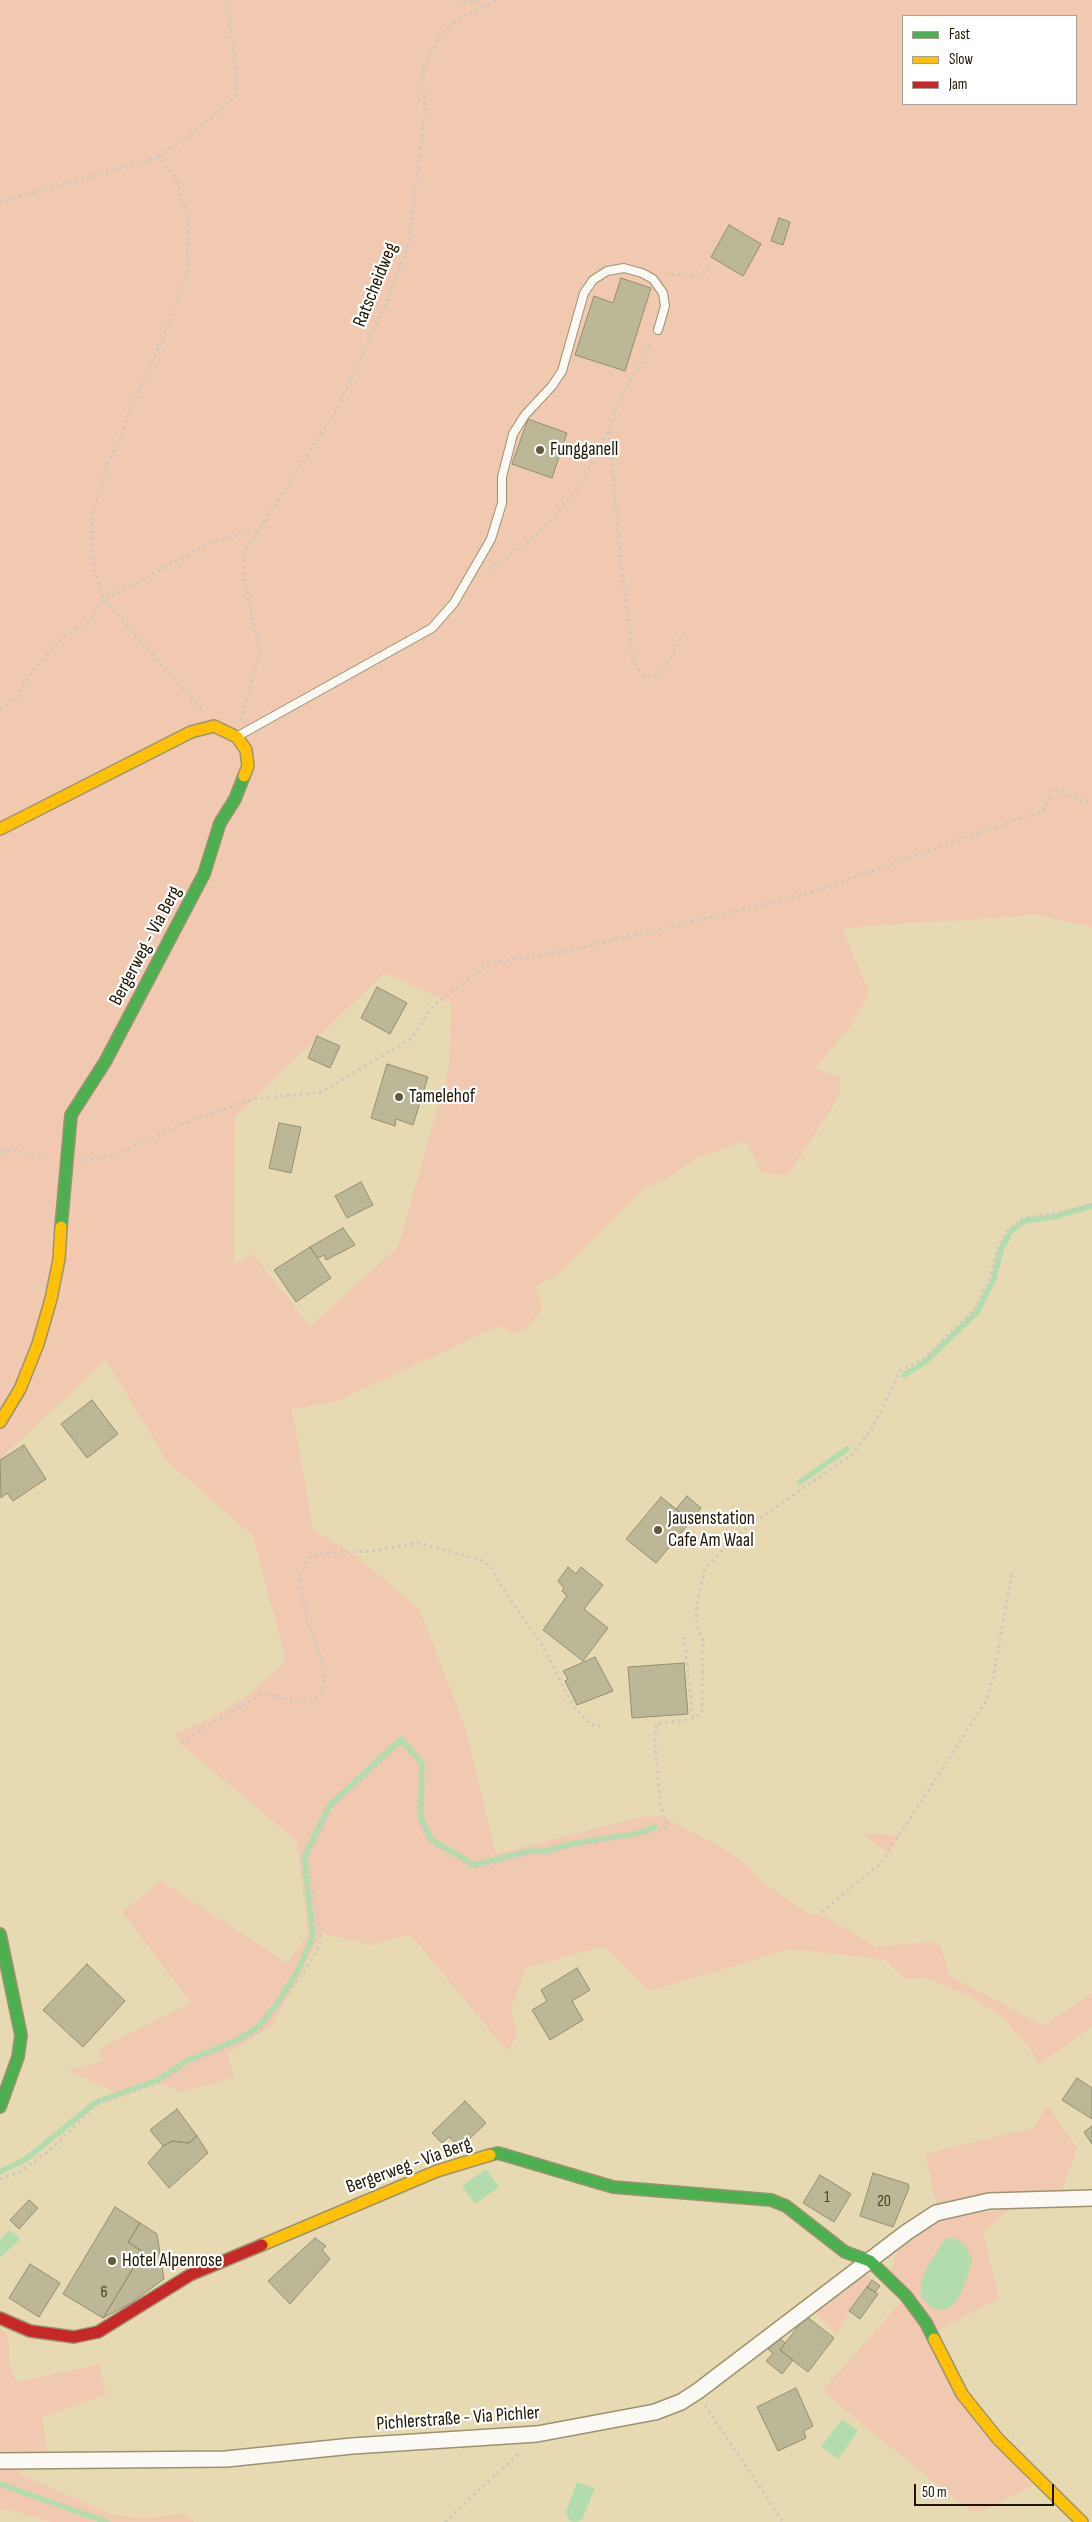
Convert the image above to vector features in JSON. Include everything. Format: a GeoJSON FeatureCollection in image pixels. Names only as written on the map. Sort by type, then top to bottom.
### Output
{"type":"FeatureCollection","features":[{"type":"Feature","properties":{"kind":"street"},"geometry":{"type":"LineString","coordinates":[[0,829],[191,732],[214,726],[236,737]]}},
{"type":"Feature","properties":{"kind":"street","name":"Bergerweg - Via Berg"},"geometry":{"type":"LineString","coordinates":[[0,1422],[20,1389],[38,1344],[51,1299],[58,1259],[65,1162],[71,1115],[105,1062],[204,874],[220,823],[235,799],[248,766],[246,750],[236,737]]}},
{"type":"Feature","properties":{"kind":"street"},"geometry":{"type":"LineString","coordinates":[[0,1934],[21,2035],[18,2057],[0,2107]]}},
{"type":"Feature","properties":{"kind":"street","name":"Bergerweg - Via Berg"},"geometry":{"type":"LineString","coordinates":[[0,2318],[30,2331],[74,2337],[98,2332],[190,2275],[437,2171],[498,2154],[614,2187],[771,2200],[786,2206],[845,2252],[870,2261]]}},
{"type":"Feature","properties":{"kind":"street","name":"Pichlerstraße - Via Pichler"},"geometry":{"type":"LineString","coordinates":[[0,2461],[226,2459],[352,2446],[565,2431],[655,2412],[681,2402],[698,2391],[907,2232],[936,2213],[989,2201],[1092,2198]]}},
{"type":"Feature","properties":{"kind":"street"},"geometry":{"type":"LineString","coordinates":[[870,2261],[906,2296],[926,2323],[962,2394],[998,2439],[1082,2522]]}},
{"type":"Feature","properties":{"kind":"lane"},"geometry":{"type":"LineString","coordinates":[[236,737],[432,628],[454,603],[491,539],[502,503],[502,477],[514,434],[525,415],[552,386],[562,371],[584,293],[594,280],[607,271],[624,268],[642,273],[653,279],[663,293],[665,306],[658,330]]}},
{"type":"Feature","properties":{"kind":"path"},"geometry":{"type":"LineString","coordinates":[[0,202],[159,157],[199,128],[235,96],[237,78],[230,23],[230,0]]}},
{"type":"Feature","properties":{"kind":"path"},"geometry":{"type":"LineString","coordinates":[[458,0],[467,2],[484,0]]}},
{"type":"Feature","properties":{"kind":"path","name":"Ratscheidweg"},"geometry":{"type":"LineString","coordinates":[[236,737],[260,651],[244,580],[245,552],[336,411],[386,304],[408,247],[425,111],[423,72],[435,45],[440,36],[461,17],[498,0]]}},
{"type":"Feature","properties":{"kind":"path"},"geometry":{"type":"LineString","coordinates":[[159,157],[174,175],[188,216],[187,274],[174,313],[129,413],[121,438],[108,462],[92,520],[94,568],[104,600],[208,715]]}},
{"type":"Feature","properties":{"kind":"path"},"geometry":{"type":"LineString","coordinates":[[642,273],[701,275],[711,265]]}},
{"type":"Feature","properties":{"kind":"path"},"geometry":{"type":"LineString","coordinates":[[470,578],[496,566],[526,544],[550,522],[580,485],[617,406],[658,330]]}},
{"type":"Feature","properties":{"kind":"path"},"geometry":{"type":"LineString","coordinates":[[609,426],[619,547],[633,660],[639,671],[645,676],[654,678],[661,673],[686,630]]}},
{"type":"Feature","properties":{"kind":"path"},"geometry":{"type":"LineString","coordinates":[[0,709],[17,696],[32,672],[64,636],[88,623],[104,600],[210,543],[259,528]]}},
{"type":"Feature","properties":{"kind":"path"},"geometry":{"type":"LineString","coordinates":[[0,1152],[16,1150],[65,1162],[109,1156],[193,1120],[254,1100],[321,1092],[411,1039],[434,1005],[490,963],[572,950],[807,894],[1044,810],[1052,790],[1092,804]]}},
{"type":"Feature","properties":{"kind":"path"},"geometry":{"type":"LineString","coordinates":[[0,2179],[18,2172],[49,2151],[98,2104],[159,2083],[187,2064],[235,2044],[260,2031],[303,1974],[315,1954],[321,1939],[308,1858],[332,1808],[401,1744],[419,1764],[418,1818],[428,1841],[474,1868],[530,1854],[546,1854],[575,1846],[664,1830],[668,1824],[664,1817],[660,1800],[655,1746],[656,1724],[693,1719],[702,1712],[703,1640],[697,1626],[696,1607],[706,1569],[738,1535],[790,1496],[851,1455],[872,1428],[900,1371],[924,1358],[974,1310],[990,1278],[997,1249],[1008,1229],[1023,1218],[1057,1213],[1092,1204]]}},
{"type":"Feature","properties":{"kind":"path"},"geometry":{"type":"LineString","coordinates":[[181,1742],[263,1693],[298,1701],[312,1700],[322,1693],[325,1678],[319,1652],[307,1621],[301,1589],[300,1575],[305,1563],[312,1556],[322,1553],[371,1551],[419,1543],[483,1561],[492,1569],[501,1586],[542,1645],[572,1704],[590,1724],[600,1726]]}},
{"type":"Feature","properties":{"kind":"path"},"geometry":{"type":"LineString","coordinates":[[822,1912],[882,1862],[986,1701],[993,1679],[1012,1573]]}},
{"type":"Feature","properties":{"kind":"path"},"geometry":{"type":"LineString","coordinates":[[684,1637],[693,1719]]}},
{"type":"Feature","properties":{"kind":"path"},"geometry":{"type":"LineString","coordinates":[[698,2391],[704,2405],[783,2522]]}},
{"type":"Feature","properties":{"kind":"path"},"geometry":{"type":"LineString","coordinates":[[445,2522],[525,2448]]}},
{"type":"Feature","properties":{"kind":"shaded area"},"geometry":{"type":"Polygon","coordinates":[[[0,0],[1092,0],[1092,927],[1036,915],[842,928],[869,992],[850,1027],[815,1068],[840,1078],[839,1097],[788,1175],[762,1173],[746,1141],[696,1158],[666,1179],[643,1189],[558,1274],[535,1287],[543,1308],[527,1328],[514,1333],[499,1326],[335,1402],[292,1409],[313,1530],[354,1554],[420,1610],[466,1729],[496,1854],[644,1816],[664,1817],[724,1849],[751,1868],[754,1876],[807,1913],[826,1917],[876,1947],[933,1942],[941,1948],[950,1976],[1044,2026],[1092,1993],[1092,2027],[1039,2064],[1030,2049],[1002,2017],[973,1998],[928,1978],[906,1980],[885,1960],[791,1949],[649,1991],[604,1946],[527,1967],[511,2008],[517,2036],[507,2051],[410,1934],[372,1945],[322,1933],[272,2025],[228,2053],[234,2077],[183,2092],[159,2083],[119,2094],[68,2071],[103,2061],[100,2048],[191,2003],[122,1912],[161,1881],[287,1963],[308,1934],[297,1841],[178,1742],[174,1735],[211,1718],[246,1697],[286,1661],[253,1536],[167,1461],[106,1360],[0,1459],[0,0]],[[384,973],[235,1117],[234,1263],[253,1254],[310,1326],[398,1247],[449,1067],[451,1003],[384,973]]]}},
{"type":"Feature","properties":{"kind":"shaded area"},"geometry":{"type":"Polygon","coordinates":[[[862,1834],[900,1835],[888,1853],[862,1834]]]}},
{"type":"Feature","properties":{"kind":"shaded area"},"geometry":{"type":"Polygon","coordinates":[[[1048,2106],[1077,2148],[1061,2194],[937,2206],[925,2154],[1033,2128],[1048,2106]]]}},
{"type":"Feature","properties":{"kind":"shaded area"},"geometry":{"type":"Polygon","coordinates":[[[486,2169],[499,2187],[475,2204],[462,2186],[486,2169]]]}},
{"type":"Feature","properties":{"kind":"shaded area"},"geometry":{"type":"Polygon","coordinates":[[[1010,2209],[983,2231],[999,2298],[937,2331],[964,2389],[1032,2486],[975,2514],[864,2426],[823,2390],[901,2302],[891,2270],[898,2250],[927,2226],[960,2215],[1010,2209]]]}},
{"type":"Feature","properties":{"kind":"shaded area"},"geometry":{"type":"Polygon","coordinates":[[[9,2230],[20,2239],[0,2258],[0,2240],[9,2230]]]}},
{"type":"Feature","properties":{"kind":"shaded area"},"geometry":{"type":"Polygon","coordinates":[[[955,2238],[966,2246],[972,2260],[968,2274],[962,2292],[954,2304],[944,2310],[932,2308],[922,2298],[921,2282],[927,2267],[945,2239],[955,2238]]]}},
{"type":"Feature","properties":{"kind":"shaded area"},"geometry":{"type":"Polygon","coordinates":[[[864,2273],[872,2280],[849,2311],[837,2334],[815,2313],[864,2273]]]}},
{"type":"Feature","properties":{"kind":"shaded area"},"geometry":{"type":"Polygon","coordinates":[[[0,2329],[6,2332],[9,2342],[9,2364],[17,2382],[100,2364],[106,2395],[42,2417],[47,2450],[19,2474],[113,2515],[143,2518],[183,2514],[194,2522],[53,2522],[14,2511],[0,2510],[0,2329]]]}},
{"type":"Feature","properties":{"kind":"shaded area"},"geometry":{"type":"Polygon","coordinates":[[[842,2419],[858,2431],[838,2459],[821,2447],[842,2419]]]}},
{"type":"Feature","properties":{"kind":"shaded area"},"geometry":{"type":"Polygon","coordinates":[[[577,2482],[595,2488],[582,2520],[573,2522],[569,2520],[566,2512],[577,2482]]]}},
{"type":"Feature","properties":{"kind":"building"},"geometry":{"type":"Polygon","coordinates":[[[779,218],[790,222],[783,245],[771,241],[779,218]]]}},
{"type":"Feature","properties":{"kind":"building"},"geometry":{"type":"Polygon","coordinates":[[[729,225],[761,244],[743,276],[711,257],[729,225]]]}},
{"type":"Feature","properties":{"kind":"building"},"geometry":{"type":"Polygon","coordinates":[[[621,278],[651,288],[625,371],[575,355],[594,296],[613,303],[621,278]]]}},
{"type":"Feature","properties":{"kind":"building"},"geometry":{"type":"Polygon","coordinates":[[[528,419],[567,433],[552,478],[512,464],[528,419]]]}},
{"type":"Feature","properties":{"kind":"building"},"geometry":{"type":"Polygon","coordinates":[[[377,987],[407,1003],[390,1034],[361,1018],[377,987]]]}},
{"type":"Feature","properties":{"kind":"building"},"geometry":{"type":"Polygon","coordinates":[[[317,1036],[340,1046],[330,1068],[308,1058],[317,1036]]]}},
{"type":"Feature","properties":{"kind":"building","name":"Tamelehof"},"geometry":{"type":"Polygon","coordinates":[[[387,1064],[428,1077],[413,1125],[396,1119],[395,1126],[371,1118],[387,1064]]]}},
{"type":"Feature","properties":{"kind":"building"},"geometry":{"type":"Polygon","coordinates":[[[279,1123],[301,1127],[291,1173],[269,1168],[279,1123]]]}},
{"type":"Feature","properties":{"kind":"building"},"geometry":{"type":"Polygon","coordinates":[[[361,1182],[373,1205],[347,1218],[335,1196],[361,1182]]]}},
{"type":"Feature","properties":{"kind":"building"},"geometry":{"type":"Polygon","coordinates":[[[343,1228],[355,1245],[326,1260],[324,1255],[318,1258],[310,1247],[343,1228]]]}},
{"type":"Feature","properties":{"kind":"building"},"geometry":{"type":"Polygon","coordinates":[[[310,1247],[331,1278],[296,1302],[274,1270],[310,1247]]]}},
{"type":"Feature","properties":{"kind":"building"},"geometry":{"type":"Polygon","coordinates":[[[92,1400],[118,1434],[87,1458],[61,1424],[92,1400]]]}},
{"type":"Feature","properties":{"kind":"building"},"geometry":{"type":"Polygon","coordinates":[[[24,1445],[46,1479],[13,1501],[7,1493],[1,1498],[0,1460],[24,1445]]]}},
{"type":"Feature","properties":{"kind":"building"},"geometry":{"type":"Polygon","coordinates":[[[687,1496],[701,1508],[691,1521],[676,1509],[687,1496]]]}},
{"type":"Feature","properties":{"kind":"building","name":"Jausenstation Cafe Am Waal"},"geometry":{"type":"Polygon","coordinates":[[[661,1497],[691,1521],[656,1563],[626,1539],[661,1497]]]}},
{"type":"Feature","properties":{"kind":"building"},"geometry":{"type":"Polygon","coordinates":[[[568,1567],[576,1574],[581,1567],[603,1585],[584,1609],[608,1628],[583,1661],[543,1630],[567,1596],[562,1591],[564,1588],[558,1581],[568,1567]]]}},
{"type":"Feature","properties":{"kind":"building"},"geometry":{"type":"Polygon","coordinates":[[[595,1657],[613,1691],[577,1705],[565,1681],[568,1679],[563,1671],[595,1657]]]}},
{"type":"Feature","properties":{"kind":"building"},"geometry":{"type":"Polygon","coordinates":[[[684,1663],[688,1714],[632,1718],[628,1667],[684,1663]]]}},
{"type":"Feature","properties":{"kind":"building"},"geometry":{"type":"Polygon","coordinates":[[[87,1964],[125,2001],[83,2047],[43,2010],[87,1964]]]}},
{"type":"Feature","properties":{"kind":"building"},"geometry":{"type":"Polygon","coordinates":[[[577,1968],[590,1990],[572,2001],[583,2020],[550,2040],[532,2010],[547,2001],[541,1990],[577,1968]]]}},
{"type":"Feature","properties":{"kind":"building"},"geometry":{"type":"Polygon","coordinates":[[[1077,2078],[1092,2088],[1092,2119],[1062,2100],[1077,2078]]]}},
{"type":"Feature","properties":{"kind":"building"},"geometry":{"type":"Polygon","coordinates":[[[465,2101],[486,2123],[460,2148],[449,2137],[442,2143],[432,2133],[465,2101]]]}},
{"type":"Feature","properties":{"kind":"building"},"geometry":{"type":"Polygon","coordinates":[[[177,2109],[197,2136],[189,2143],[172,2141],[163,2146],[150,2130],[177,2109]]]}},
{"type":"Feature","properties":{"kind":"building"},"geometry":{"type":"Polygon","coordinates":[[[1092,2126],[1092,2144],[1084,2132],[1092,2126]]]}},
{"type":"Feature","properties":{"kind":"building"},"geometry":{"type":"Polygon","coordinates":[[[197,2136],[208,2153],[169,2188],[148,2163],[163,2146],[172,2141],[189,2143],[197,2136]]]}},
{"type":"Feature","properties":{"kind":"building"},"geometry":{"type":"Polygon","coordinates":[[[873,2173],[908,2184],[909,2188],[893,2227],[860,2216],[873,2173]]]}},
{"type":"Feature","properties":{"kind":"building"},"geometry":{"type":"Polygon","coordinates":[[[820,2175],[851,2194],[834,2222],[803,2203],[820,2175]]]}},
{"type":"Feature","properties":{"kind":"building"},"geometry":{"type":"Polygon","coordinates":[[[29,2200],[38,2208],[19,2229],[10,2220],[29,2200]]]}},
{"type":"Feature","properties":{"kind":"building"},"geometry":{"type":"Polygon","coordinates":[[[115,2207],[140,2223],[128,2242],[143,2252],[103,2318],[63,2294],[115,2207]]]}},
{"type":"Feature","properties":{"kind":"building"},"geometry":{"type":"Polygon","coordinates":[[[140,2223],[157,2234],[164,2279],[131,2303],[103,2318],[143,2252],[128,2242],[140,2223]]]}},
{"type":"Feature","properties":{"kind":"building"},"geometry":{"type":"Polygon","coordinates":[[[315,2238],[326,2246],[322,2250],[330,2259],[290,2304],[268,2281],[315,2238]]]}},
{"type":"Feature","properties":{"kind":"building"},"geometry":{"type":"Polygon","coordinates":[[[30,2264],[60,2283],[39,2317],[9,2298],[30,2264]]]}},
{"type":"Feature","properties":{"kind":"building"},"geometry":{"type":"Polygon","coordinates":[[[872,2280],[880,2286],[875,2292],[867,2287],[872,2280]]]}},
{"type":"Feature","properties":{"kind":"building"},"geometry":{"type":"Polygon","coordinates":[[[867,2287],[878,2294],[860,2319],[849,2311],[867,2287]]]}},
{"type":"Feature","properties":{"kind":"building"},"geometry":{"type":"Polygon","coordinates":[[[806,2316],[834,2338],[808,2372],[780,2350],[806,2316]]]}},
{"type":"Feature","properties":{"kind":"building"},"geometry":{"type":"Polygon","coordinates":[[[778,2337],[785,2343],[780,2350],[793,2360],[782,2374],[766,2361],[773,2353],[768,2349],[778,2337]]]}},
{"type":"Feature","properties":{"kind":"building"},"geometry":{"type":"Polygon","coordinates":[[[796,2388],[813,2426],[804,2431],[806,2438],[778,2451],[757,2407],[796,2388]]]}},
{"type":"Feature","properties":{"kind":"waterway"},"geometry":{"type":"LineString","coordinates":[[904,1375],[925,1362],[977,1312],[994,1278],[1001,1249],[1011,1231],[1025,1221],[1057,1216],[1092,1206]]}},
{"type":"Feature","properties":{"kind":"waterway"},"geometry":{"type":"LineString","coordinates":[[800,1482],[847,1449]]}},
{"type":"Feature","properties":{"kind":"waterway"},"geometry":{"type":"LineString","coordinates":[[0,2172],[26,2159],[96,2102],[158,2080],[186,2061],[233,2042],[258,2027],[276,2005],[298,1970],[313,1936],[304,1857],[329,1806],[401,1739],[422,1763],[421,1818],[431,1839],[474,1865],[529,1851],[545,1851],[575,1843],[635,1834],[655,1827]]}},
{"type":"Feature","properties":{"kind":"waterway"},"geometry":{"type":"LineString","coordinates":[[0,2484],[107,2522]]}},
{"type":"Feature","properties":{"kind":"traffic: fast"},"geometry":{"type":"LineString","coordinates":[[61,1227],[71,1115],[105,1062],[204,874],[220,823],[235,799],[244,776]]}},
{"type":"Feature","properties":{"kind":"traffic: fast"},"geometry":{"type":"LineString","coordinates":[[0,1934],[21,2035],[18,2057],[0,2107]]}},
{"type":"Feature","properties":{"kind":"traffic: fast"},"geometry":{"type":"LineString","coordinates":[[490,2155],[498,2153],[613,2187],[771,2200],[786,2206],[845,2252],[870,2261],[906,2296],[926,2323],[934,2339]]}},
{"type":"Feature","properties":{"kind":"traffic: slow"},"geometry":{"type":"LineString","coordinates":[[0,829],[191,732],[214,726],[237,737],[246,750],[248,766],[244,776]]}},
{"type":"Feature","properties":{"kind":"traffic: slow"},"geometry":{"type":"LineString","coordinates":[[0,1422],[20,1389],[38,1344],[51,1299],[59,1259],[61,1227]]}},
{"type":"Feature","properties":{"kind":"traffic: slow"},"geometry":{"type":"LineString","coordinates":[[262,2245],[437,2171],[490,2155]]}},
{"type":"Feature","properties":{"kind":"traffic: slow"},"geometry":{"type":"LineString","coordinates":[[934,2339],[962,2394],[998,2439],[1082,2522]]}},
{"type":"Feature","properties":{"kind":"traffic: jam"},"geometry":{"type":"LineString","coordinates":[[0,2318],[30,2331],[74,2337],[98,2332],[190,2275],[262,2245]]}},
{"type":"Feature","properties":{"kind":"place","name":"Fungganell"},"geometry":{"type":"Point","coordinates":[540,450]}},
{"type":"Feature","properties":{"kind":"place","name":"Tamelehof"},"geometry":{"type":"Point","coordinates":[399,1097]}},
{"type":"Feature","properties":{"kind":"place","name":"Jausenstation Cafe Am Waal"},"geometry":{"type":"Point","coordinates":[658,1530]}},
{"type":"Feature","properties":{"kind":"place","name":"Hotel Alpenrose"},"geometry":{"type":"Point","coordinates":[112,2261]}}]}
